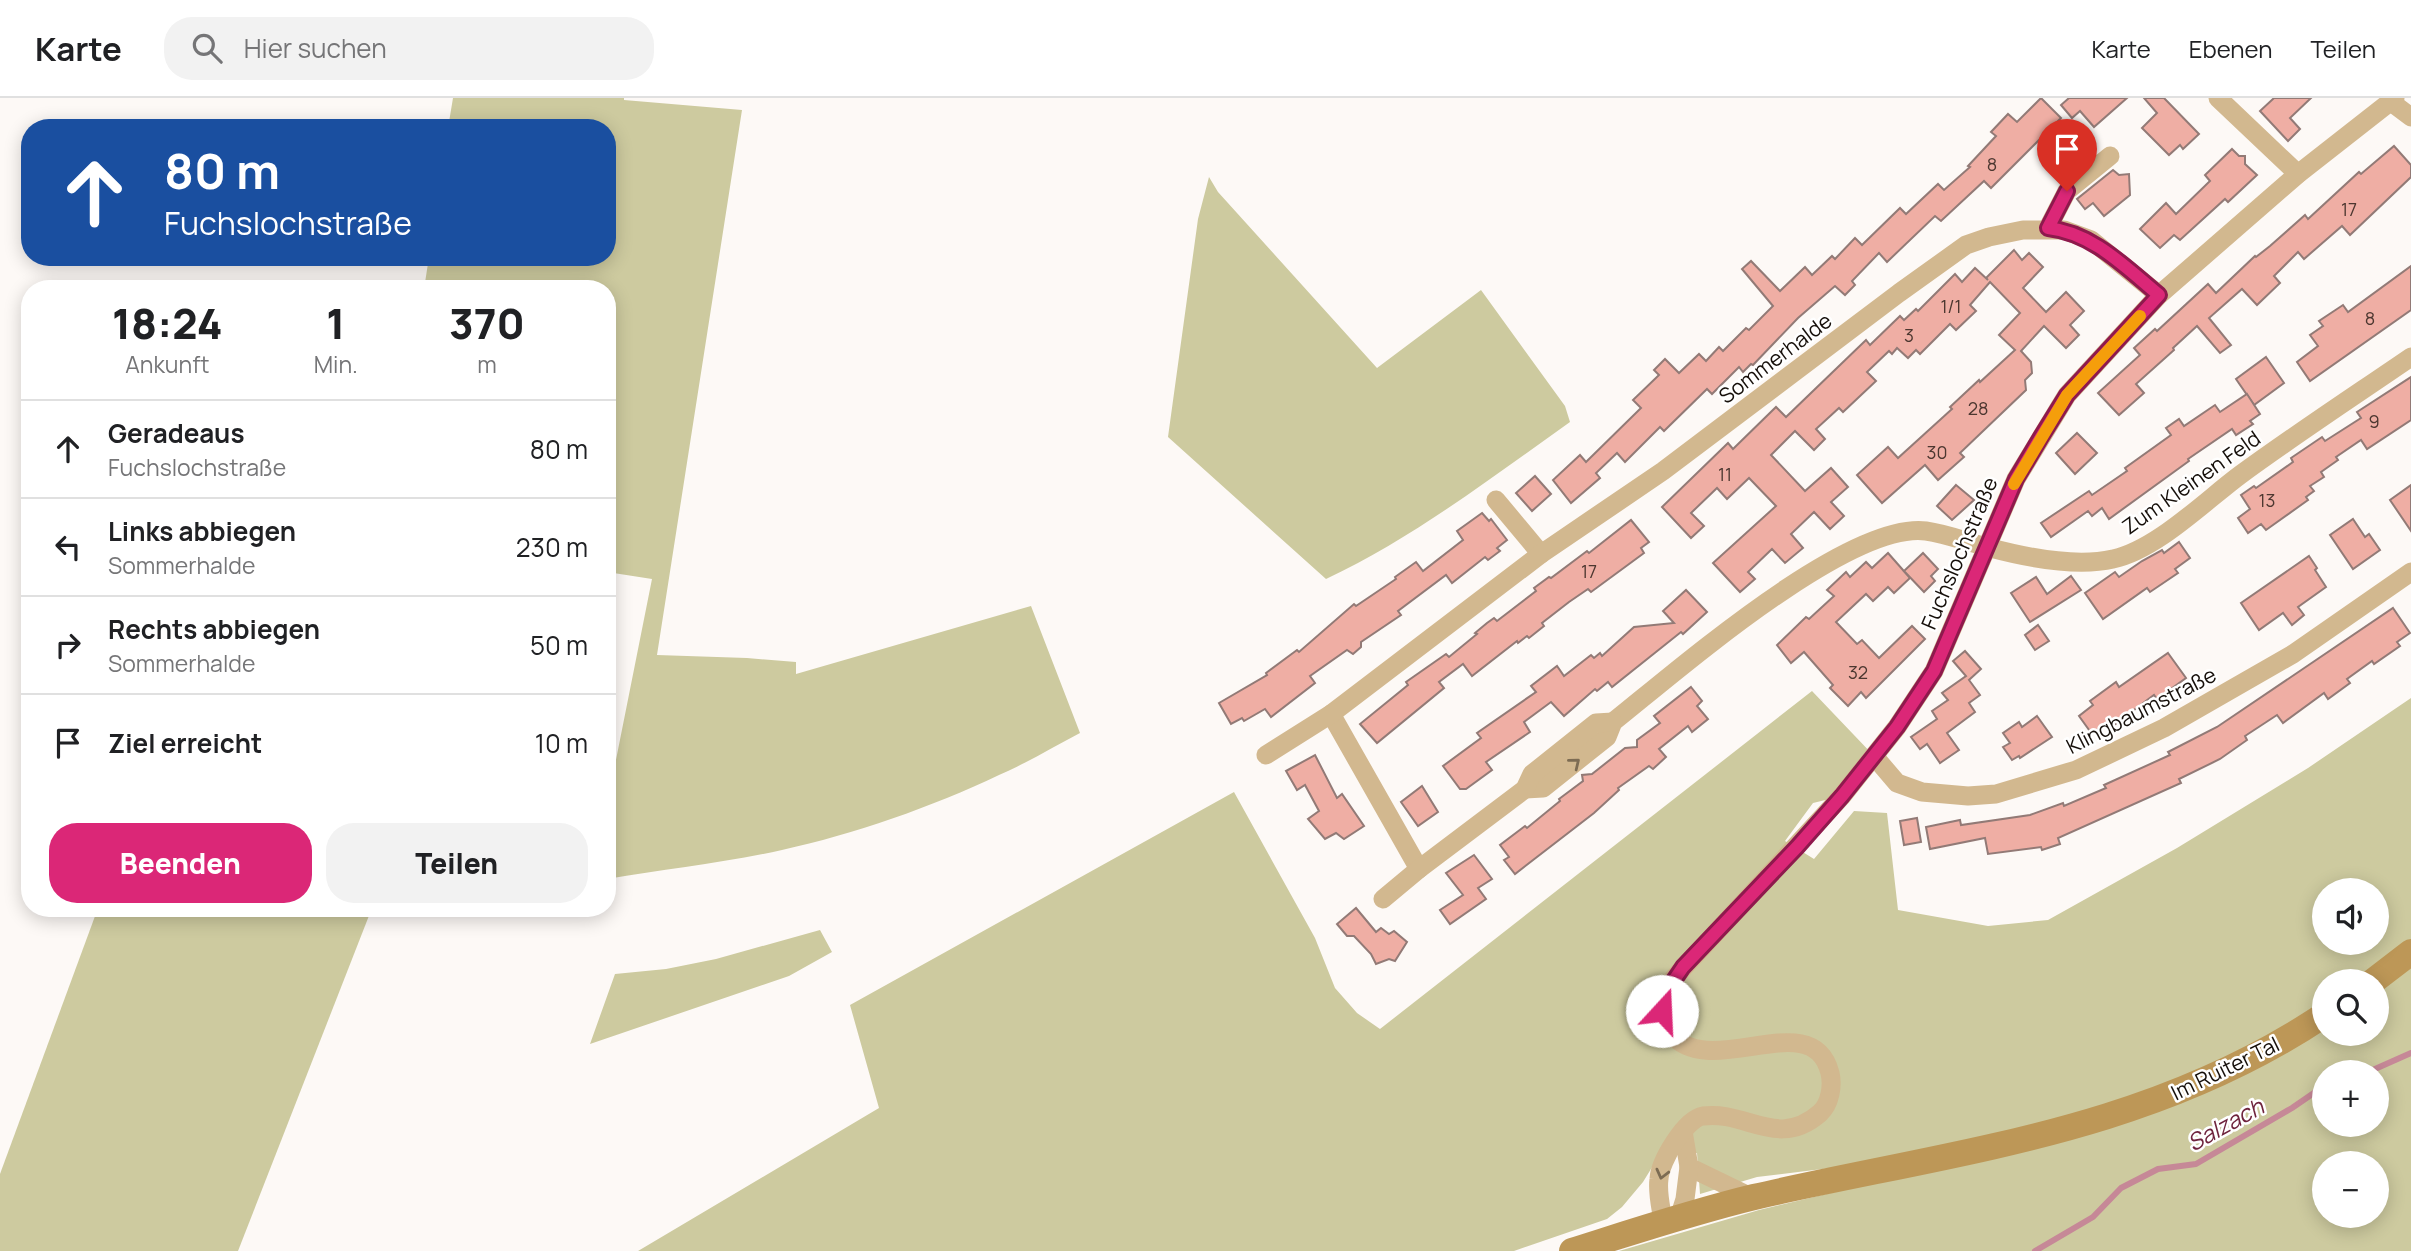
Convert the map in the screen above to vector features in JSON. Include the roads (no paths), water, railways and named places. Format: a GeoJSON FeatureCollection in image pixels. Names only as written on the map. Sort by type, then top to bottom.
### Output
{"type":"FeatureCollection","features":[{"type":"Feature","properties":{"kind":"street"},"geometry":{"type":"LineString","coordinates":[[2218,98],[2298,174]]}},
{"type":"Feature","properties":{"kind":"street"},"geometry":{"type":"LineString","coordinates":[[2393,100],[2411,117]]}},
{"type":"Feature","properties":{"kind":"street","name":"Fuchslochstraße"},"geometry":{"type":"LineString","coordinates":[[1683,1131],[1691,1122],[1705,1116],[1720,1116],[1779,1129],[1794,1128],[1811,1121],[1824,1110],[1830,1087],[1828,1067],[1818,1053],[1807,1045],[1781,1043],[1725,1051],[1702,1051],[1688,1048],[1673,1037],[1663,1024],[1663,1000],[1673,979],[1797,847],[1897,727],[1934,671],[2016,479],[2067,395],[2159,295],[2298,174],[2393,100]]}},
{"type":"Feature","properties":{"kind":"street"},"geometry":{"type":"LineString","coordinates":[[2048,228],[2067,191],[2110,156]]}},
{"type":"Feature","properties":{"kind":"street","name":"Sommerhalde"},"geometry":{"type":"LineString","coordinates":[[1266,755],[1331,714],[1541,554],[1663,471],[1966,245],[1989,237],[2048,228],[2064,230],[2091,240],[2159,295]]}},
{"type":"Feature","properties":{"kind":"street","name":"Zum Kleinen Feld"},"geometry":{"type":"LineString","coordinates":[[1383,899],[1525,789],[1543,788],[1607,737],[1613,722],[1747,617],[1839,556],[1893,533],[1924,531],[2039,559],[2113,559],[2147,546],[2242,474],[2411,357]]}},
{"type":"Feature","properties":{"kind":"street"},"geometry":{"type":"LineString","coordinates":[[1496,500],[1541,554]]}},
{"type":"Feature","properties":{"kind":"street","name":"Klingbaumstraße"},"geometry":{"type":"LineString","coordinates":[[1874,755],[1897,783],[1922,792],[1969,796],[1996,794],[2076,770],[2164,728],[2293,654],[2411,572]]}},
{"type":"Feature","properties":{"kind":"street"},"geometry":{"type":"LineString","coordinates":[[1331,714],[1419,869]]}},
{"type":"Feature","properties":{"kind":"street"},"geometry":{"type":"LineString","coordinates":[[2389,969],[2411,952]]}},
{"type":"Feature","properties":{"kind":"street","name":"Im Ruiter Tal"},"geometry":{"type":"LineString","coordinates":[[1572,1251],[1671,1219],[1753,1198],[2040,1136],[2123,1113],[2231,1069],[2312,1022]]}},
{"type":"Feature","properties":{"kind":"street"},"geometry":{"type":"LineString","coordinates":[[1683,1131],[1689,1167],[1685,1199],[1671,1219],[1659,1195],[1659,1177],[1668,1152],[1683,1131]]}},
{"type":"Feature","properties":{"kind":"street"},"geometry":{"type":"LineString","coordinates":[[1689,1167],[1753,1198]]}},
{"type":"Feature","properties":{"kind":"waterway","name":"Salzach"},"geometry":{"type":"LineString","coordinates":[[2389,1063],[2411,1053]]}},
{"type":"Feature","properties":{"kind":"waterway","name":"Salzach"},"geometry":{"type":"LineString","coordinates":[[2035,1251],[2093,1217],[2121,1188],[2158,1169],[2196,1164],[2312,1094]]}}]}
